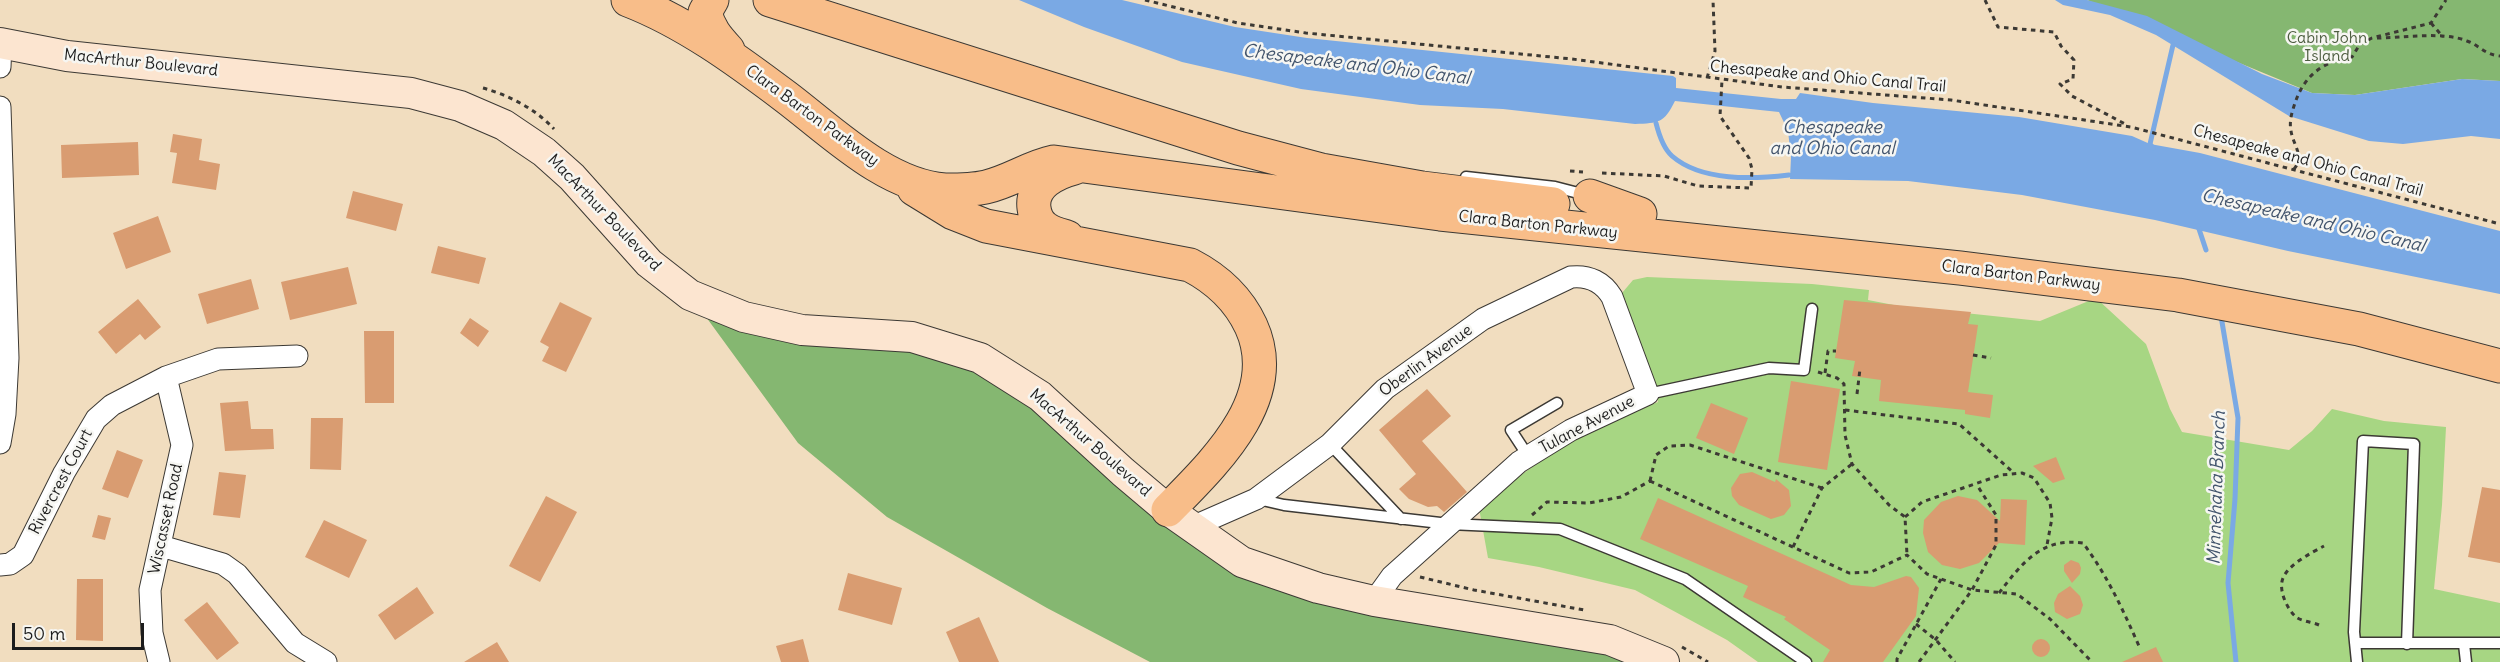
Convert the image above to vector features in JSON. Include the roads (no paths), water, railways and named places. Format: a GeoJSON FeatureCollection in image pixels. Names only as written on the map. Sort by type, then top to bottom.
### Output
{"type":"FeatureCollection","features":[{"type":"Feature","properties":{"kind":"highway","name":"Clara Barton Parkway"},"geometry":{"type":"LineString","coordinates":[[628,0],[696,35],[742,65],[843,142],[892,174],[923,186],[963,189],[987,187],[1039,165],[1054,162],[1440,214],[1960,268],[2178,295],[2359,329],[2500,366]]}},
{"type":"Feature","properties":{"kind":"highway"},"geometry":{"type":"LineString","coordinates":[[712,0],[705,12],[710,30],[742,65]]}},
{"type":"Feature","properties":{"kind":"highway","name":"Clara Barton Parkway"},"geometry":{"type":"LineString","coordinates":[[770,0],[1238,147],[1321,170],[1422,188],[2128,268],[2366,309],[2500,345]]}},
{"type":"Feature","properties":{"kind":"highway"},"geometry":{"type":"LineString","coordinates":[[1080,242],[1046,229],[1037,221],[1033,204],[1035,194],[1041,185],[1065,171],[1081,166]]}},
{"type":"Feature","properties":{"kind":"highway"},"geometry":{"type":"LineString","coordinates":[[1321,170],[1414,178],[1466,177]]}},
{"type":"Feature","properties":{"kind":"highway"},"geometry":{"type":"LineString","coordinates":[[892,174],[938,205],[970,220],[1003,230],[1080,242],[1190,265],[1207,274],[1233,297],[1254,332],[1259,369],[1255,395],[1246,416],[1230,441],[1206,469],[1180,518]]}},
{"type":"Feature","properties":{"kind":"highway"},"geometry":{"type":"LineString","coordinates":[[1590,196],[1640,214]]}},
{"type":"Feature","properties":{"kind":"main road","name":"MacArthur Boulevard"},"geometry":{"type":"LineString","coordinates":[[0,51],[67,56],[411,93],[460,105],[504,125],[544,152],[572,177],[650,263],[690,295],[744,317],[802,330],[912,337],[980,357],[1040,396],[1123,472],[1180,518],[1242,562],[1318,588],[1374,601],[1610,640],[1664,662]]}},
{"type":"Feature","properties":{"kind":"street"},"geometry":{"type":"LineString","coordinates":[[0,107],[8,358],[5,414],[0,443]]}},
{"type":"Feature","properties":{"kind":"street","name":"Oberlin Avenue"},"geometry":{"type":"LineString","coordinates":[[1180,518],[1256,499],[1330,444],[1385,389],[1484,320],[1571,277],[1594,279],[1605,285],[1612,297]]}},
{"type":"Feature","properties":{"kind":"street","name":"Tulane Avenue"},"geometry":{"type":"LineString","coordinates":[[1374,601],[1392,576],[1528,456],[1571,430],[1648,394],[1612,297]]}},
{"type":"Feature","properties":{"kind":"street","name":"Rivercrest Court"},"geometry":{"type":"LineString","coordinates":[[0,566],[10,564],[23,555],[64,473],[96,419],[112,405],[166,376],[218,359],[297,356]]}},
{"type":"Feature","properties":{"kind":"street","name":"Wiscasset Road"},"geometry":{"type":"LineString","coordinates":[[159,662],[152,633],[150,590],[182,445],[166,376]]}},
{"type":"Feature","properties":{"kind":"street"},"geometry":{"type":"LineString","coordinates":[[161,546],[224,564],[237,574],[295,643],[326,662]]}},
{"type":"Feature","properties":{"kind":"lane"},"geometry":{"type":"LineString","coordinates":[[1466,177],[1555,187],[1590,196]]}},
{"type":"Feature","properties":{"kind":"lane"},"geometry":{"type":"LineString","coordinates":[[1648,394],[1769,368],[1804,370],[1812,309]]}},
{"type":"Feature","properties":{"kind":"lane"},"geometry":{"type":"LineString","coordinates":[[1528,456],[1511,430],[1557,403]]}},
{"type":"Feature","properties":{"kind":"lane"},"geometry":{"type":"LineString","coordinates":[[2357,662],[2355,642],[2363,441],[2414,444],[2407,644]]}},
{"type":"Feature","properties":{"kind":"lane"},"geometry":{"type":"LineString","coordinates":[[1330,444],[1401,519]]}},
{"type":"Feature","properties":{"kind":"lane"},"geometry":{"type":"LineString","coordinates":[[1256,499],[1284,505],[1449,525],[1560,529],[1685,579],[1806,662]]}},
{"type":"Feature","properties":{"kind":"lane"},"geometry":{"type":"LineString","coordinates":[[2355,642],[2500,643]]}},
{"type":"Feature","properties":{"kind":"lane"},"geometry":{"type":"LineString","coordinates":[[2464,644],[2466,662]]}},
{"type":"Feature","properties":{"kind":"water","name":"Chesapeake and Ohio Canal"},"geometry":{"type":"Polygon","coordinates":[[[1019,0],[1122,0],[1235,27],[1307,38],[1673,76],[1676,78],[1676,88],[1781,99],[1796,99],[1800,93],[1873,103],[2019,117],[2132,136],[2150,144],[2200,153],[2500,231],[2500,294],[2288,251],[2155,220],[2022,195],[1908,181],[1790,179],[1791,157],[1788,131],[1779,112],[1675,101],[1664,118],[1655,122],[1635,124],[1503,109],[1420,105],[1301,89],[1182,62],[1084,27],[1019,0]]]}},
{"type":"Feature","properties":{"kind":"water"},"geometry":{"type":"Polygon","coordinates":[[[2055,0],[2087,0],[2147,16],[2262,74],[2312,93],[2355,95],[2462,79],[2500,81],[2500,139],[2471,136],[2403,144],[2369,141],[2289,116],[2156,35],[2110,15],[2063,5],[2055,0]]]}},
{"type":"Feature","properties":{"kind":"waterway","name":"Minnehaha Branch"},"geometry":{"type":"LineString","coordinates":[[2153,148],[2150,144],[2173,45]]}},
{"type":"Feature","properties":{"kind":"waterway"},"geometry":{"type":"LineString","coordinates":[[1656,123],[1669,153],[1684,164],[1698,170],[1745,178],[1789,175]]}},
{"type":"Feature","properties":{"kind":"waterway","name":"Minnehaha Branch"},"geometry":{"type":"LineString","coordinates":[[2198,226],[2206,250]]}},
{"type":"Feature","properties":{"kind":"waterway","name":"Minnehaha Branch"},"geometry":{"type":"LineString","coordinates":[[2221,316],[2238,418],[2235,499],[2228,583],[2236,662]]}},
{"type":"Feature","properties":{"kind":"park label","name":"Cabin John Island"},"geometry":{"type":"Point","coordinates":[2327,47]}}]}
